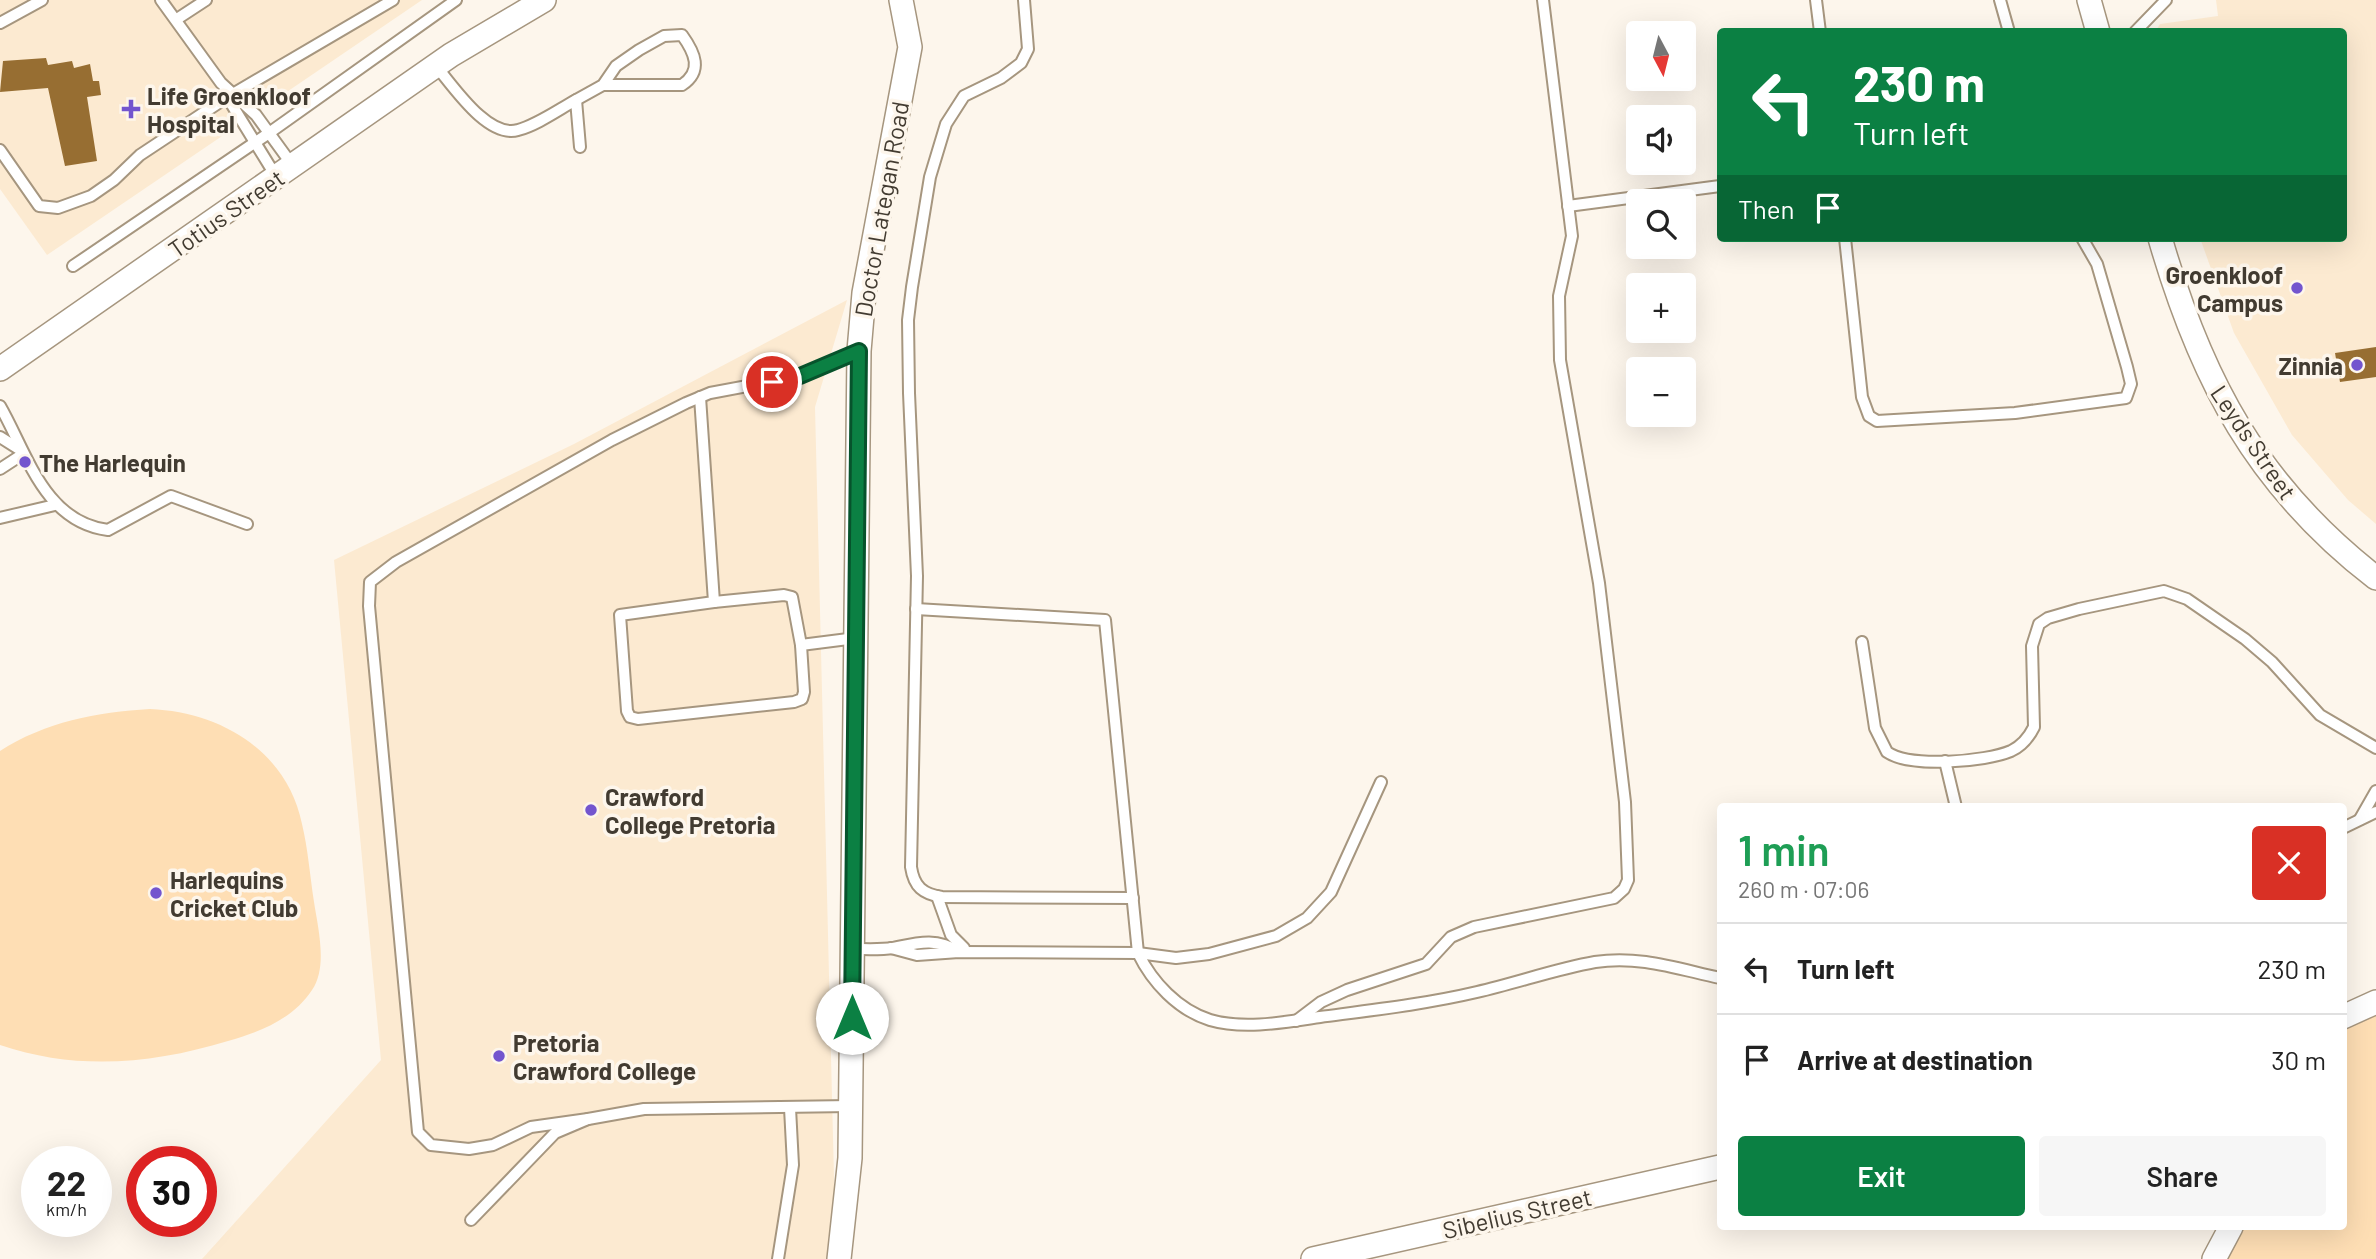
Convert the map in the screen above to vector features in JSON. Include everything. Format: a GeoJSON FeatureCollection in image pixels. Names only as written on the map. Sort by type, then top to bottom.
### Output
{"type":"FeatureCollection","features":[{"type":"Feature","properties":{"kind":"street","name":"Totius Street"},"geometry":{"type":"LineString","coordinates":[[444,61],[516,0]]}},
{"type":"Feature","properties":{"kind":"street","name":"Totius Street"},"geometry":{"type":"LineString","coordinates":[[0,369],[444,61],[544,0]]}},
{"type":"Feature","properties":{"kind":"street","name":"Doctor Lategan Road"},"geometry":{"type":"LineString","coordinates":[[839,1259],[848,1185],[851,1106],[859,351],[864,292],[910,47],[901,0]]}},
{"type":"Feature","properties":{"kind":"street"},"geometry":{"type":"LineString","coordinates":[[2089,0],[2097,28]]}},
{"type":"Feature","properties":{"kind":"street","name":"Leyds Street"},"geometry":{"type":"LineString","coordinates":[[2161,242],[2178,302],[2195,344],[2210,378],[2242,435],[2301,511],[2376,578]]}},
{"type":"Feature","properties":{"kind":"street"},"geometry":{"type":"LineString","coordinates":[[2347,1015],[2376,1002]]}},
{"type":"Feature","properties":{"kind":"street","name":"Sibelius Street"},"geometry":{"type":"LineString","coordinates":[[1313,1259],[1717,1168]]}},
{"type":"Feature","properties":{"kind":"street"},"geometry":{"type":"LineString","coordinates":[[2214,1259],[2229,1230]]}},
{"type":"Feature","properties":{"kind":"lane"},"geometry":{"type":"LineString","coordinates":[[0,23],[42,0]]}},
{"type":"Feature","properties":{"kind":"lane"},"geometry":{"type":"LineString","coordinates":[[161,0],[230,96],[254,143],[285,172]]}},
{"type":"Feature","properties":{"kind":"lane"},"geometry":{"type":"LineString","coordinates":[[177,19],[206,0]]}},
{"type":"Feature","properties":{"kind":"lane"},"geometry":{"type":"LineString","coordinates":[[0,150],[39,205],[58,208],[91,196],[114,180],[139,155],[230,96],[393,0]]}},
{"type":"Feature","properties":{"kind":"lane"},"geometry":{"type":"LineString","coordinates":[[74,265],[269,133],[456,0]]}},
{"type":"Feature","properties":{"kind":"lane"},"geometry":{"type":"LineString","coordinates":[[1024,0],[1027,49],[1021,63],[1001,78],[972,90],[954,108],[930,177],[908,320],[917,544],[911,867],[913,879],[921,891],[937,896],[1133,898]]}},
{"type":"Feature","properties":{"kind":"lane"},"geometry":{"type":"LineString","coordinates":[[1296,1021],[1321,1002],[1347,990],[1426,964],[1451,937],[1474,926],[1614,898],[1624,889],[1628,880],[1630,866],[1625,802],[1600,596],[1559,350],[1559,296],[1572,236],[1543,0]]}},
{"type":"Feature","properties":{"kind":"lane"},"geometry":{"type":"LineString","coordinates":[[1816,0],[1820,28]]}},
{"type":"Feature","properties":{"kind":"lane"},"geometry":{"type":"LineString","coordinates":[[2000,0],[2008,28]]}},
{"type":"Feature","properties":{"kind":"lane"},"geometry":{"type":"LineString","coordinates":[[2139,28],[2166,0]]}},
{"type":"Feature","properties":{"kind":"lane"},"geometry":{"type":"LineString","coordinates":[[444,61],[480,117],[503,131],[517,131],[604,85],[617,66],[664,36],[682,35],[692,48],[696,68],[692,78],[682,85],[604,85]]}},
{"type":"Feature","properties":{"kind":"lane"},"geometry":{"type":"LineString","coordinates":[[230,96],[269,133],[285,172]]}},
{"type":"Feature","properties":{"kind":"lane"},"geometry":{"type":"LineString","coordinates":[[576,100],[580,147]]}},
{"type":"Feature","properties":{"kind":"lane"},"geometry":{"type":"LineString","coordinates":[[1568,206],[1717,186]]}},
{"type":"Feature","properties":{"kind":"lane"},"geometry":{"type":"LineString","coordinates":[[1844,242],[1863,397],[1868,416],[1877,421],[1995,415],[2126,398],[2131,384],[2127,367],[2096,264],[2083,242]]}},
{"type":"Feature","properties":{"kind":"lane"},"geometry":{"type":"LineString","coordinates":[[851,1106],[644,1109],[526,1128],[493,1145],[470,1149],[431,1145],[418,1132],[368,588],[375,577],[396,562],[612,440],[700,397],[800,376],[859,351]]}},
{"type":"Feature","properties":{"kind":"lane"},"geometry":{"type":"LineString","coordinates":[[700,397],[714,602]]}},
{"type":"Feature","properties":{"kind":"lane"},"geometry":{"type":"LineString","coordinates":[[0,406],[16,434],[21,452],[55,505],[61,510],[108,530],[164,498],[178,497],[247,524]]}},
{"type":"Feature","properties":{"kind":"lane"},"geometry":{"type":"LineString","coordinates":[[0,437],[21,452]]}},
{"type":"Feature","properties":{"kind":"lane"},"geometry":{"type":"LineString","coordinates":[[0,469],[21,452]]}},
{"type":"Feature","properties":{"kind":"lane"},"geometry":{"type":"LineString","coordinates":[[0,518],[55,505]]}},
{"type":"Feature","properties":{"kind":"lane"},"geometry":{"type":"LineString","coordinates":[[1862,642],[1875,728],[1882,748],[1894,757],[1945,761],[2010,751],[2027,738],[2034,727],[2032,646],[2039,624],[2079,609],[2164,591],[2187,599],[2245,639],[2272,662],[2320,715],[2376,748]]}},
{"type":"Feature","properties":{"kind":"lane"},"geometry":{"type":"LineString","coordinates":[[785,595],[792,597],[801,645],[804,692],[802,699],[638,719],[630,717],[627,711],[620,615],[785,595]]}},
{"type":"Feature","properties":{"kind":"lane"},"geometry":{"type":"LineString","coordinates":[[916,609],[1105,620],[1138,953],[1149,975],[1163,991],[1210,1020],[1247,1024],[1296,1021],[1459,996],[1612,960],[1663,964],[1717,977]]}},
{"type":"Feature","properties":{"kind":"lane"},"geometry":{"type":"LineString","coordinates":[[801,645],[856,638]]}},
{"type":"Feature","properties":{"kind":"lane"},"geometry":{"type":"LineString","coordinates":[[1945,761],[1955,803]]}},
{"type":"Feature","properties":{"kind":"lane"},"geometry":{"type":"LineString","coordinates":[[852,949],[891,948],[929,941],[948,945],[959,952],[972,953],[1138,953],[1176,958],[1252,944],[1295,928],[1331,892],[1381,782]]}},
{"type":"Feature","properties":{"kind":"lane"},"geometry":{"type":"LineString","coordinates":[[2360,819],[2376,791]]}},
{"type":"Feature","properties":{"kind":"lane"},"geometry":{"type":"LineString","coordinates":[[2347,826],[2376,812]]}},
{"type":"Feature","properties":{"kind":"lane"},"geometry":{"type":"LineString","coordinates":[[937,896],[953,938],[972,953]]}},
{"type":"Feature","properties":{"kind":"lane"},"geometry":{"type":"LineString","coordinates":[[778,1259],[793,1165],[790,1108]]}},
{"type":"Feature","properties":{"kind":"lane"},"geometry":{"type":"LineString","coordinates":[[471,1220],[555,1133],[588,1119]]}},
{"type":"Feature","properties":{"kind":"shaded area","name":"Life Groenkloof Hospital"},"geometry":{"type":"Polygon","coordinates":[[[0,0],[422,0],[47,255],[0,189],[0,0]]]}},
{"type":"Feature","properties":{"kind":"shaded area","name":"Groenkloof Campus"},"geometry":{"type":"Polygon","coordinates":[[[2216,0],[2376,0],[2376,524],[2348,500],[2292,435],[2234,333],[2201,242],[2347,242],[2347,28],[2158,28],[2160,24],[2218,16],[2216,0]]]}},
{"type":"Feature","properties":{"kind":"shaded area","name":"Crawford College Pretoria"},"geometry":{"type":"Polygon","coordinates":[[[847,300],[815,407],[836,1259],[202,1259],[381,1060],[334,560],[574,444],[847,300]]]}},
{"type":"Feature","properties":{"kind":"shaded area","name":"Harlequins Cricket Club"},"geometry":{"type":"Polygon","coordinates":[[[150,709],[202,718],[225,727],[266,756],[282,776],[294,798],[306,843],[321,959],[317,981],[295,1009],[264,1029],[171,1055],[86,1061],[57,1059],[0,1045],[0,751],[35,733],[72,720],[150,709]]]}},
{"type":"Feature","properties":{"kind":"shaded area"},"geometry":{"type":"Polygon","coordinates":[[[2376,1014],[2376,1259],[2220,1259],[2235,1230],[2347,1230],[2347,1024],[2376,1014]]]}},
{"type":"Feature","properties":{"kind":"building"},"geometry":{"type":"Polygon","coordinates":[[[46,58],[48,65],[72,61],[74,68],[90,64],[93,81],[99,81],[101,95],[87,97],[97,161],[65,166],[48,88],[0,92],[3,61],[46,58]]]}},
{"type":"Feature","properties":{"kind":"building","name":"Zinnia"},"geometry":{"type":"Polygon","coordinates":[[[2376,347],[2376,377],[2340,382],[2335,353],[2376,347]]]}},
{"type":"Feature","properties":{"kind":"place","name":"Life Groenkloof Hospital"},"geometry":{"type":"Point","coordinates":[131,109]}},
{"type":"Feature","properties":{"kind":"place","name":"Groenkloof Campus"},"geometry":{"type":"Point","coordinates":[2297,288]}},
{"type":"Feature","properties":{"kind":"place","name":"Zinnia"},"geometry":{"type":"Point","coordinates":[2357,365]}},
{"type":"Feature","properties":{"kind":"place","name":"The Harlequin"},"geometry":{"type":"Point","coordinates":[25,462]}},
{"type":"Feature","properties":{"kind":"place","name":"Crawford College Pretoria"},"geometry":{"type":"Point","coordinates":[591,810]}},
{"type":"Feature","properties":{"kind":"place","name":"Harlequins Cricket Club"},"geometry":{"type":"Point","coordinates":[156,893]}},
{"type":"Feature","properties":{"kind":"place","name":"Pretoria Crawford College"},"geometry":{"type":"Point","coordinates":[499,1056]}},
{"type":"Feature","properties":{"kind":"route"},"geometry":{"type":"LineString","coordinates":[[772,382],[800,376],[859,351],[852,1018]]}}]}
